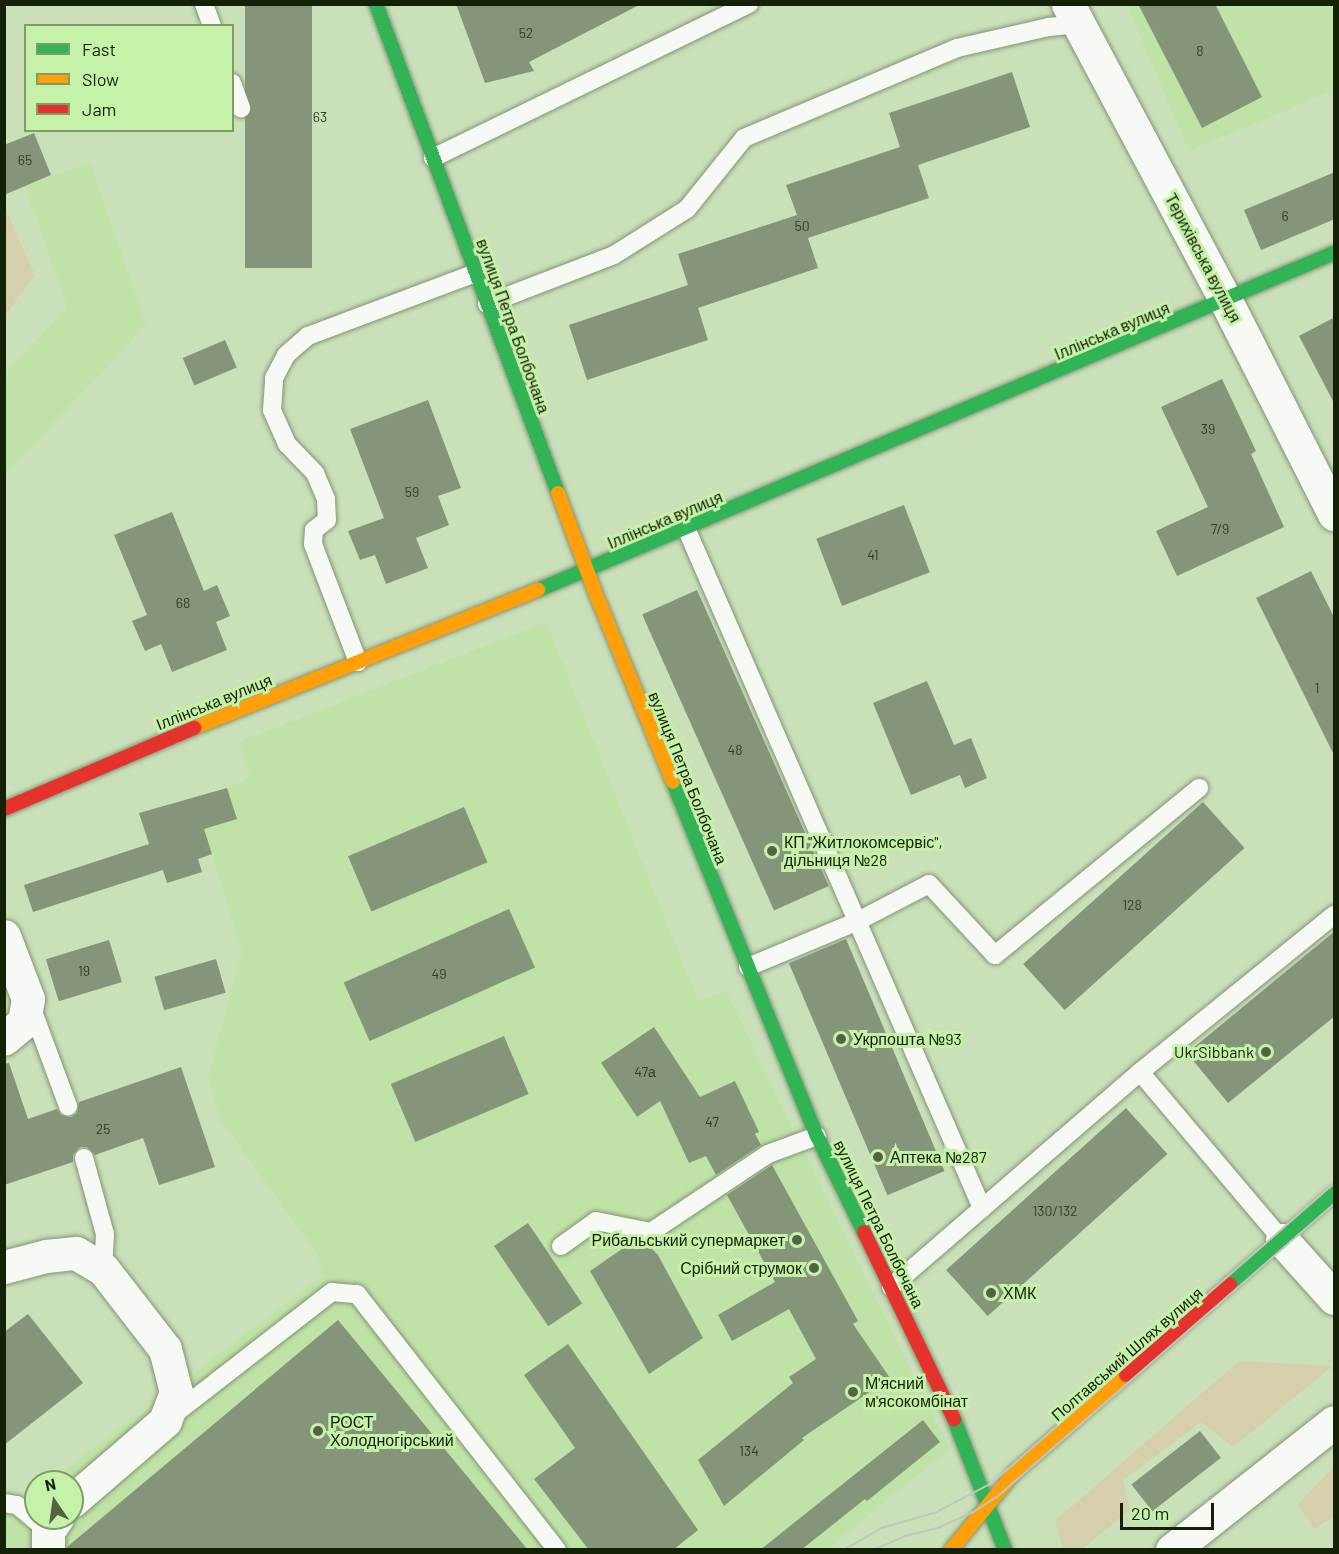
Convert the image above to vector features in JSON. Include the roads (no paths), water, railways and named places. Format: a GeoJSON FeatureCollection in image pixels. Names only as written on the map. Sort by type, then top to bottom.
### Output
{"type":"FeatureCollection","features":[{"type":"Feature","properties":{"kind":"street","name":"вулиця Петра Болбочана"},"geometry":{"type":"LineString","coordinates":[[376,4],[586,570],[817,1136],[952,1412],[1005,1550]]}},
{"type":"Feature","properties":{"kind":"street","name":"Терихівська вулиця"},"geometry":{"type":"LineString","coordinates":[[1073,14],[1226,301],[1335,514]]}},
{"type":"Feature","properties":{"kind":"street","name":"Іллінська вулиця"},"geometry":{"type":"LineString","coordinates":[[4,809],[21,794],[80,769],[358,662],[586,570],[1335,254]]}},
{"type":"Feature","properties":{"kind":"street"},"geometry":{"type":"LineString","coordinates":[[4,936],[28,999],[24,1022],[4,1039]]}},
{"type":"Feature","properties":{"kind":"street","name":"Полтавський Шлях вулиця"},"geometry":{"type":"LineString","coordinates":[[951,1550],[1014,1473],[1335,1194]]}},
{"type":"Feature","properties":{"kind":"street"},"geometry":{"type":"LineString","coordinates":[[1282,1240],[1335,1298]]}},
{"type":"Feature","properties":{"kind":"street"},"geometry":{"type":"LineString","coordinates":[[4,1267],[46,1256],[76,1253],[102,1269],[165,1349],[176,1392],[165,1421],[84,1491]]}},
{"type":"Feature","properties":{"kind":"street"},"geometry":{"type":"LineString","coordinates":[[1172,1550],[1335,1422]]}},
{"type":"Feature","properties":{"kind":"lane"},"geometry":{"type":"LineString","coordinates":[[204,4],[211,24]]}},
{"type":"Feature","properties":{"kind":"lane"},"geometry":{"type":"LineString","coordinates":[[433,158],[749,4]]}},
{"type":"Feature","properties":{"kind":"lane"},"geometry":{"type":"LineString","coordinates":[[487,304],[614,255],[687,209],[744,138],[957,48],[1049,27],[1073,14]]}},
{"type":"Feature","properties":{"kind":"lane"},"geometry":{"type":"LineString","coordinates":[[234,89],[241,108]]}},
{"type":"Feature","properties":{"kind":"lane"},"geometry":{"type":"LineString","coordinates":[[358,662],[313,544],[314,530],[327,520],[326,499],[315,473],[287,444],[272,410],[274,378],[286,355],[308,336],[476,273]]}},
{"type":"Feature","properties":{"kind":"lane"},"geometry":{"type":"LineString","coordinates":[[686,528],[982,1208]]}},
{"type":"Feature","properties":{"kind":"lane"},"geometry":{"type":"LineString","coordinates":[[748,967],[858,921],[929,884],[995,955],[1199,789]]}},
{"type":"Feature","properties":{"kind":"lane"},"geometry":{"type":"LineString","coordinates":[[891,1287],[1140,1072],[1335,915]]}},
{"type":"Feature","properties":{"kind":"lane"},"geometry":{"type":"LineString","coordinates":[[28,999],[68,1106]]}},
{"type":"Feature","properties":{"kind":"lane"},"geometry":{"type":"LineString","coordinates":[[1140,1072],[1282,1240]]}},
{"type":"Feature","properties":{"kind":"lane"},"geometry":{"type":"LineString","coordinates":[[561,1245],[597,1221],[651,1232],[768,1154],[817,1136]]}},
{"type":"Feature","properties":{"kind":"lane"},"geometry":{"type":"LineString","coordinates":[[84,1158],[105,1234],[102,1269]]}},
{"type":"Feature","properties":{"kind":"lane"},"geometry":{"type":"LineString","coordinates":[[165,1421],[332,1292],[357,1294],[557,1550]]}},
{"type":"Feature","properties":{"kind":"lane"},"geometry":{"type":"LineString","coordinates":[[4,1503],[16,1505],[51,1533]]}},
{"type":"Feature","properties":{"kind":"tram line"},"geometry":{"type":"LineString","coordinates":[[844,1550],[882,1528],[937,1512],[992,1483],[1334,1184]]}},
{"type":"Feature","properties":{"kind":"tram line"},"geometry":{"type":"LineString","coordinates":[[874,1550],[905,1536],[940,1527],[972,1513],[998,1496],[1334,1204]]}},
{"type":"Feature","properties":{"kind":"place","name":"КП \"Житлокомсервіс\", дільниця №28"},"geometry":{"type":"Point","coordinates":[772,851]}},
{"type":"Feature","properties":{"kind":"place","name":"Укрпошта №93"},"geometry":{"type":"Point","coordinates":[841,1039]}},
{"type":"Feature","properties":{"kind":"place","name":"UkrSibbank"},"geometry":{"type":"Point","coordinates":[1266,1052]}},
{"type":"Feature","properties":{"kind":"place","name":"Аптека №287"},"geometry":{"type":"Point","coordinates":[878,1157]}},
{"type":"Feature","properties":{"kind":"place","name":"Рибальський супермаркет"},"geometry":{"type":"Point","coordinates":[797,1240]}},
{"type":"Feature","properties":{"kind":"place","name":"Срібний струмок"},"geometry":{"type":"Point","coordinates":[814,1268]}},
{"type":"Feature","properties":{"kind":"place","name":"ХМК"},"geometry":{"type":"Point","coordinates":[991,1293]}},
{"type":"Feature","properties":{"kind":"place","name":"М'ясний м'ясокомбінат"},"geometry":{"type":"Point","coordinates":[853,1392]}},
{"type":"Feature","properties":{"kind":"place","name":"РОСТ Холодногірський"},"geometry":{"type":"Point","coordinates":[318,1431]}}]}
